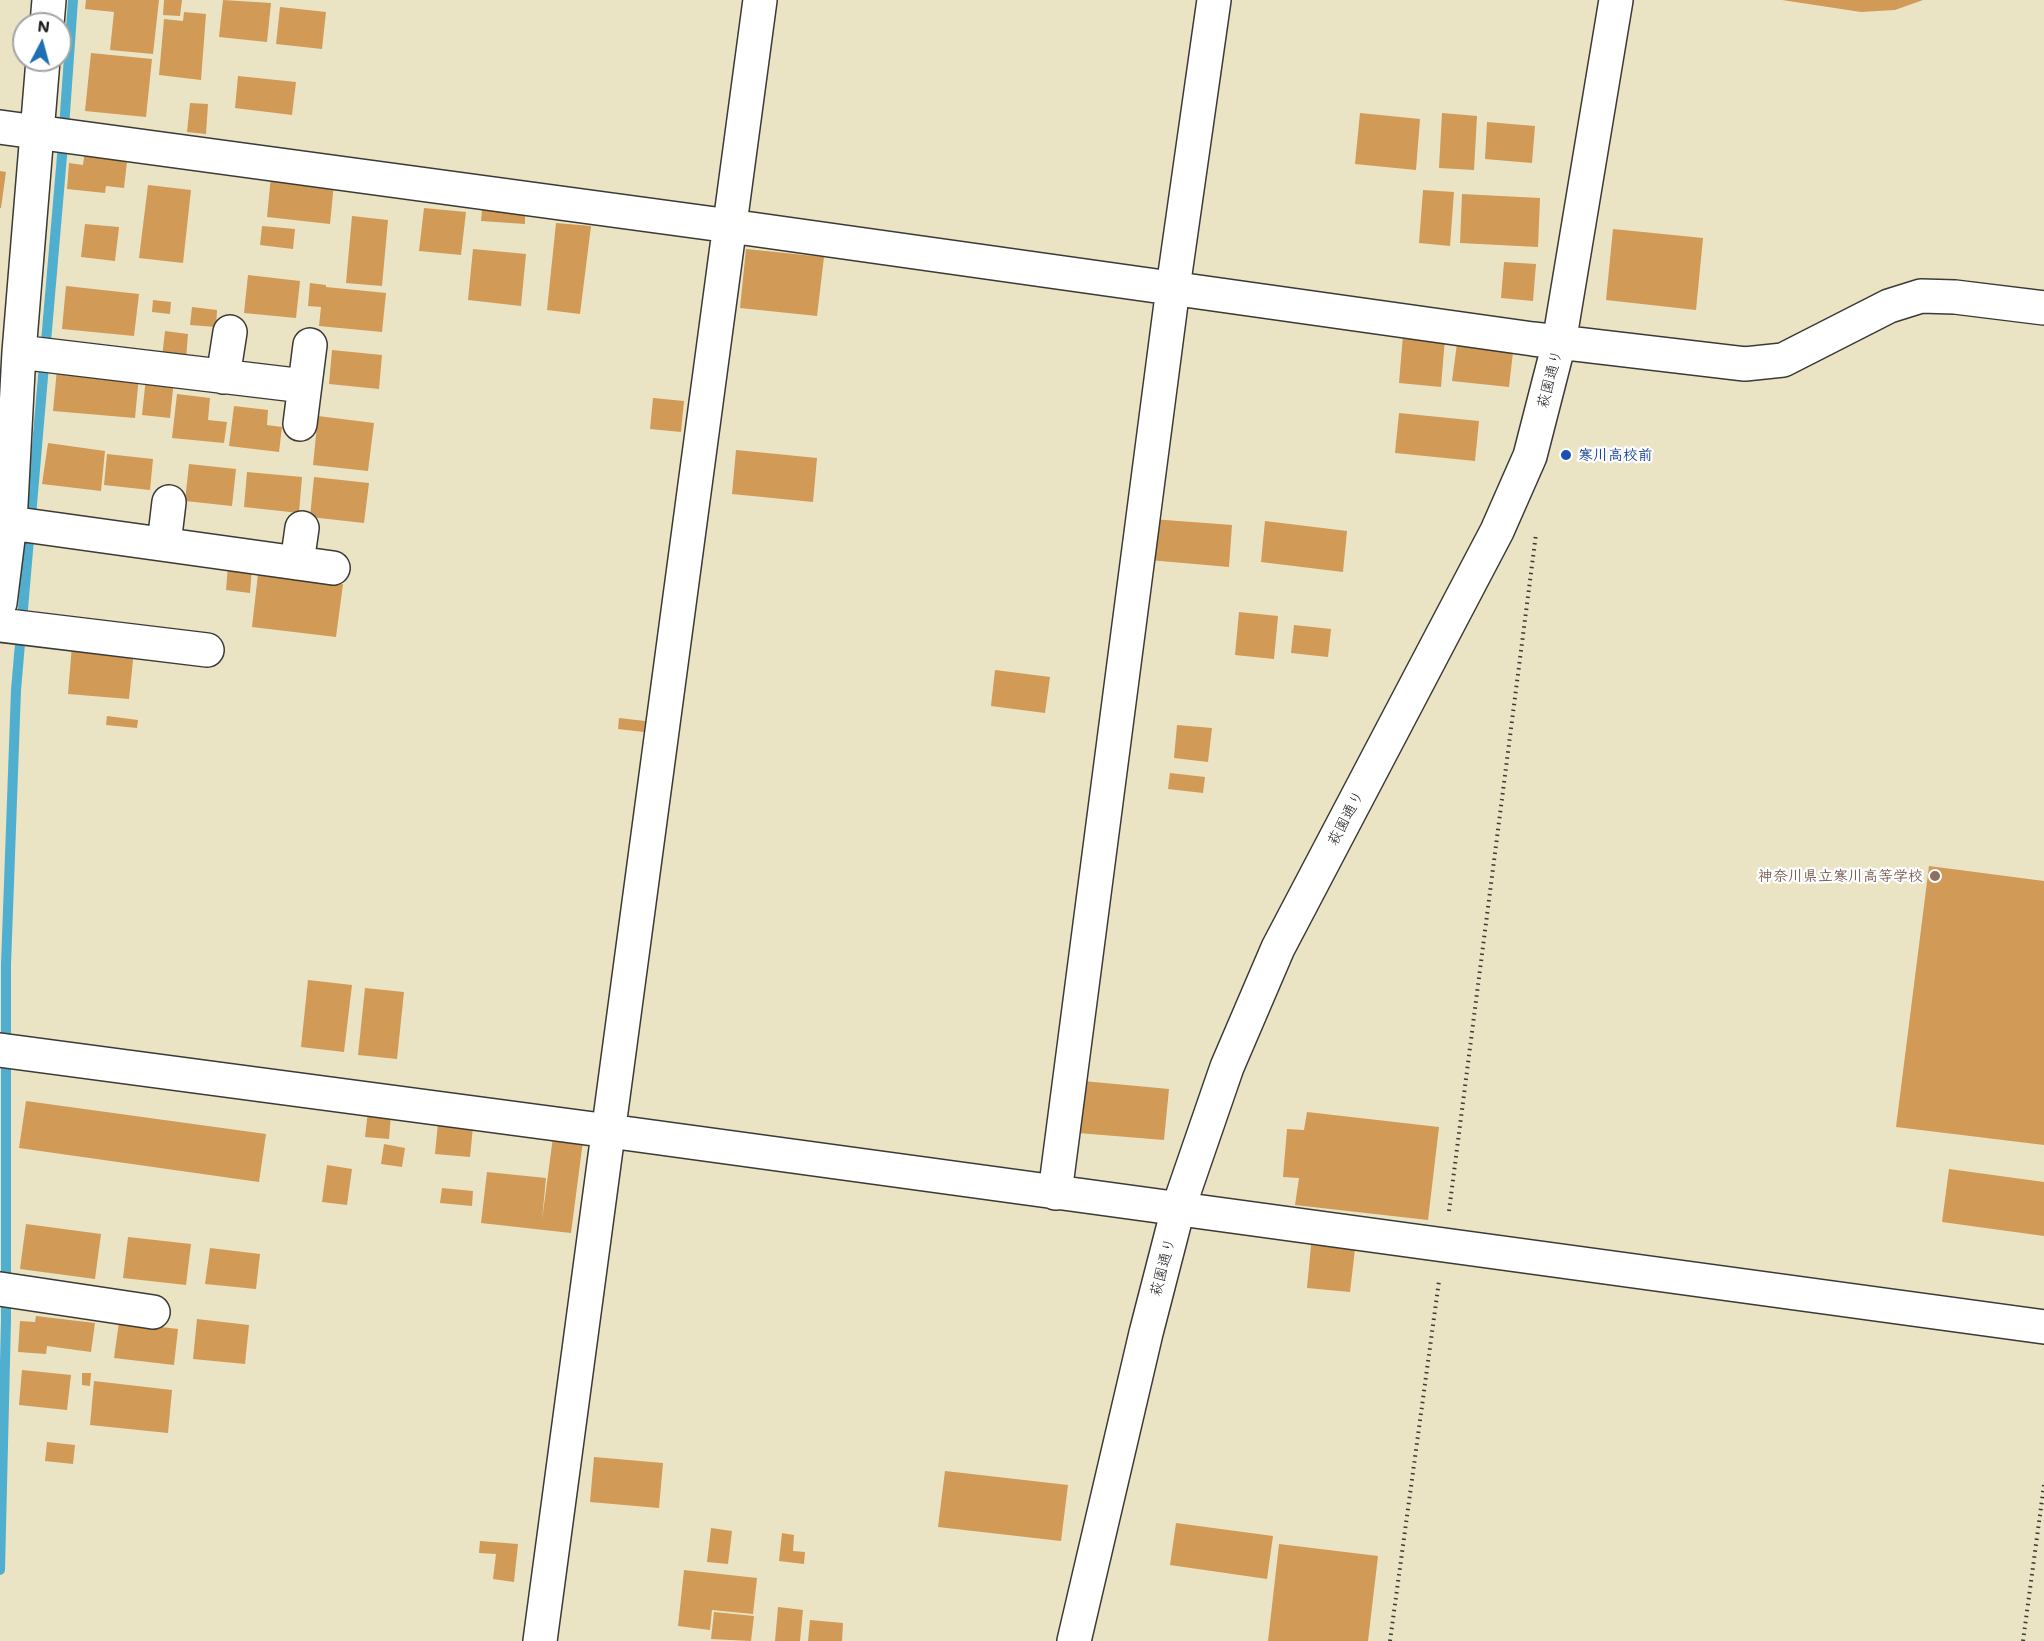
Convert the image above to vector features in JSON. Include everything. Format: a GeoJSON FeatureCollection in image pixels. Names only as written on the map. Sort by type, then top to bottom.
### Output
{"type":"FeatureCollection","features":[{"type":"Feature","properties":{"kind":"street"},"geometry":{"type":"LineString","coordinates":[[540,1641],[760,0]]}},
{"type":"Feature","properties":{"kind":"street"},"geometry":{"type":"LineString","coordinates":[[1055,1193],[1173,288],[1214,0]]}},
{"type":"Feature","properties":{"kind":"street","name":"萩園通り"},"geometry":{"type":"LineString","coordinates":[[1074,1641],[1146,1333],[1178,1209],[1227,1067],[1278,948],[1497,531],[1530,456],[1559,343],[1616,0]]}},
{"type":"Feature","properties":{"kind":"street"},"geometry":{"type":"LineString","coordinates":[[0,603],[10,523],[19,352],[41,132],[43,72]]}},
{"type":"Feature","properties":{"kind":"street"},"geometry":{"type":"LineString","coordinates":[[0,126],[1559,343],[1744,364],[1783,360],[1889,306],[1922,296],[1955,297],[2044,308]]}},
{"type":"Feature","properties":{"kind":"street"},"geometry":{"type":"LineString","coordinates":[[223,377],[230,332]]}},
{"type":"Feature","properties":{"kind":"street"},"geometry":{"type":"LineString","coordinates":[[300,424],[310,345]]}},
{"type":"Feature","properties":{"kind":"street"},"geometry":{"type":"LineString","coordinates":[[19,352],[304,386]]}},
{"type":"Feature","properties":{"kind":"street"},"geometry":{"type":"LineString","coordinates":[[164,544],[169,502]]}},
{"type":"Feature","properties":{"kind":"street"},"geometry":{"type":"LineString","coordinates":[[10,523],[333,568]]}},
{"type":"Feature","properties":{"kind":"street"},"geometry":{"type":"LineString","coordinates":[[297,563],[302,528]]}},
{"type":"Feature","properties":{"kind":"street"},"geometry":{"type":"LineString","coordinates":[[0,625],[207,650]]}},
{"type":"Feature","properties":{"kind":"street"},"geometry":{"type":"LineString","coordinates":[[0,1050],[2044,1327]]}},
{"type":"Feature","properties":{"kind":"street"},"geometry":{"type":"LineString","coordinates":[[0,1289],[153,1312]]}},
{"type":"Feature","properties":{"kind":"path"},"geometry":{"type":"LineString","coordinates":[[1390,1641],[1444,1246],[1536,533]]}},
{"type":"Feature","properties":{"kind":"path"},"geometry":{"type":"LineString","coordinates":[[2023,1641],[2044,1485]]}},
{"type":"Feature","properties":{"kind":"building"},"geometry":{"type":"Polygon","coordinates":[[[86,0],[159,0],[153,54],[110,50],[114,12],[85,9],[86,0]]]}},
{"type":"Feature","properties":{"kind":"building"},"geometry":{"type":"Polygon","coordinates":[[[164,0],[182,0],[180,16],[163,15],[164,0]]]}},
{"type":"Feature","properties":{"kind":"building"},"geometry":{"type":"Polygon","coordinates":[[[223,0],[271,3],[267,42],[219,37],[223,0]]]}},
{"type":"Feature","properties":{"kind":"building"},"geometry":{"type":"Polygon","coordinates":[[[1782,0],[1923,0],[1895,10],[1861,12],[1782,0]]]}},
{"type":"Feature","properties":{"kind":"building"},"geometry":{"type":"Polygon","coordinates":[[[280,7],[326,12],[322,49],[276,44],[280,7]]]}},
{"type":"Feature","properties":{"kind":"building"},"geometry":{"type":"Polygon","coordinates":[[[184,12],[206,14],[201,80],[159,75],[164,19],[183,21],[184,12]]]}},
{"type":"Feature","properties":{"kind":"building"},"geometry":{"type":"Polygon","coordinates":[[[91,53],[152,59],[146,117],[85,111],[91,53]]]}},
{"type":"Feature","properties":{"kind":"building"},"geometry":{"type":"Polygon","coordinates":[[[238,76],[296,82],[292,115],[235,108],[238,76]]]}},
{"type":"Feature","properties":{"kind":"building"},"geometry":{"type":"Polygon","coordinates":[[[190,103],[208,104],[206,134],[187,132],[190,103]]]}},
{"type":"Feature","properties":{"kind":"building"},"geometry":{"type":"Polygon","coordinates":[[[1360,113],[1420,119],[1416,170],[1355,164],[1360,113]]]}},
{"type":"Feature","properties":{"kind":"building"},"geometry":{"type":"Polygon","coordinates":[[[1442,113],[1477,116],[1474,170],[1439,168],[1442,113]]]}},
{"type":"Feature","properties":{"kind":"building"},"geometry":{"type":"Polygon","coordinates":[[[1487,122],[1535,126],[1532,163],[1485,159],[1487,122]]]}},
{"type":"Feature","properties":{"kind":"building"},"geometry":{"type":"Polygon","coordinates":[[[85,149],[128,153],[124,188],[106,186],[105,193],[67,189],[69,163],[83,165],[85,149]]]}},
{"type":"Feature","properties":{"kind":"building"},"geometry":{"type":"Polygon","coordinates":[[[0,171],[6,172],[1,208],[0,208],[0,171]]]}},
{"type":"Feature","properties":{"kind":"building"},"geometry":{"type":"Polygon","coordinates":[[[271,176],[334,183],[330,224],[267,217],[271,176]]]}},
{"type":"Feature","properties":{"kind":"building"},"geometry":{"type":"Polygon","coordinates":[[[148,185],[191,190],[183,263],[139,258],[148,185]]]}},
{"type":"Feature","properties":{"kind":"building"},"geometry":{"type":"Polygon","coordinates":[[[1423,190],[1454,192],[1450,246],[1419,243],[1423,190]]]}},
{"type":"Feature","properties":{"kind":"building"},"geometry":{"type":"Polygon","coordinates":[[[1462,194],[1540,198],[1538,247],[1460,243],[1462,194]]]}},
{"type":"Feature","properties":{"kind":"building"},"geometry":{"type":"Polygon","coordinates":[[[424,208],[466,212],[461,255],[419,251],[424,208]]]}},
{"type":"Feature","properties":{"kind":"building"},"geometry":{"type":"Polygon","coordinates":[[[482,210],[525,214],[525,224],[481,221],[482,210]]]}},
{"type":"Feature","properties":{"kind":"building"},"geometry":{"type":"Polygon","coordinates":[[[352,216],[388,220],[382,286],[346,283],[352,216]]]}},
{"type":"Feature","properties":{"kind":"building"},"geometry":{"type":"Polygon","coordinates":[[[556,223],[591,226],[580,314],[547,310],[556,223]]]}},
{"type":"Feature","properties":{"kind":"building"},"geometry":{"type":"Polygon","coordinates":[[[85,224],[119,227],[115,261],[81,257],[85,224]]]}},
{"type":"Feature","properties":{"kind":"building"},"geometry":{"type":"Polygon","coordinates":[[[262,226],[295,229],[293,249],[260,245],[262,226]]]}},
{"type":"Feature","properties":{"kind":"building"},"geometry":{"type":"Polygon","coordinates":[[[1613,229],[1703,238],[1696,310],[1606,300],[1613,229]]]}},
{"type":"Feature","properties":{"kind":"building"},"geometry":{"type":"Polygon","coordinates":[[[473,249],[526,254],[521,306],[468,300],[473,249]]]}},
{"type":"Feature","properties":{"kind":"building"},"geometry":{"type":"Polygon","coordinates":[[[746,249],[824,257],[817,316],[740,308],[746,249]]]}},
{"type":"Feature","properties":{"kind":"building"},"geometry":{"type":"Polygon","coordinates":[[[1504,262],[1536,264],[1533,301],[1501,298],[1504,262]]]}},
{"type":"Feature","properties":{"kind":"building"},"geometry":{"type":"Polygon","coordinates":[[[248,275],[300,281],[296,318],[244,313],[248,275]]]}},
{"type":"Feature","properties":{"kind":"building"},"geometry":{"type":"Polygon","coordinates":[[[310,283],[326,285],[326,287],[386,293],[382,332],[319,326],[321,307],[308,306],[310,283]]]}},
{"type":"Feature","properties":{"kind":"building"},"geometry":{"type":"Polygon","coordinates":[[[66,286],[139,294],[134,336],[62,329],[66,286]]]}},
{"type":"Feature","properties":{"kind":"building"},"geometry":{"type":"Polygon","coordinates":[[[153,300],[171,302],[170,314],[152,312],[153,300]]]}},
{"type":"Feature","properties":{"kind":"building"},"geometry":{"type":"Polygon","coordinates":[[[192,307],[217,310],[216,327],[190,325],[192,307]]]}},
{"type":"Feature","properties":{"kind":"building"},"geometry":{"type":"Polygon","coordinates":[[[165,331],[188,334],[186,359],[162,357],[165,331]]]}},
{"type":"Feature","properties":{"kind":"building"},"geometry":{"type":"Polygon","coordinates":[[[1403,335],[1445,338],[1441,387],[1399,383],[1403,335]]]}},
{"type":"Feature","properties":{"kind":"building"},"geometry":{"type":"Polygon","coordinates":[[[1458,336],[1514,343],[1509,387],[1452,381],[1458,336]]]}},
{"type":"Feature","properties":{"kind":"building"},"geometry":{"type":"Polygon","coordinates":[[[332,350],[382,355],[379,389],[329,384],[332,350]]]}},
{"type":"Feature","properties":{"kind":"building"},"geometry":{"type":"Polygon","coordinates":[[[57,369],[139,376],[135,418],[53,411],[57,369]]]}},
{"type":"Feature","properties":{"kind":"building"},"geometry":{"type":"Polygon","coordinates":[[[146,377],[174,380],[170,418],[142,415],[146,377]]]}},
{"type":"Feature","properties":{"kind":"building"},"geometry":{"type":"Polygon","coordinates":[[[177,394],[210,398],[208,420],[227,422],[224,443],[172,438],[177,394]]]}},
{"type":"Feature","properties":{"kind":"building"},"geometry":{"type":"Polygon","coordinates":[[[653,398],[684,401],[681,432],[650,429],[653,398]]]}},
{"type":"Feature","properties":{"kind":"building"},"geometry":{"type":"Polygon","coordinates":[[[234,406],[268,410],[267,425],[282,427],[279,452],[229,446],[234,406]]]}},
{"type":"Feature","properties":{"kind":"building"},"geometry":{"type":"Polygon","coordinates":[[[1399,413],[1479,421],[1475,461],[1395,453],[1399,413]]]}},
{"type":"Feature","properties":{"kind":"building"},"geometry":{"type":"Polygon","coordinates":[[[318,416],[374,423],[368,471],[313,465],[318,416]]]}},
{"type":"Feature","properties":{"kind":"building"},"geometry":{"type":"Polygon","coordinates":[[[48,443],[105,451],[101,491],[42,484],[48,443]]]}},
{"type":"Feature","properties":{"kind":"building"},"geometry":{"type":"Polygon","coordinates":[[[736,450],[817,458],[813,502],[732,494],[736,450]]]}},
{"type":"Feature","properties":{"kind":"building"},"geometry":{"type":"Polygon","coordinates":[[[107,454],[153,459],[150,490],[104,485],[107,454]]]}},
{"type":"Feature","properties":{"kind":"building"},"geometry":{"type":"Polygon","coordinates":[[[189,464],[236,469],[232,506],[185,501],[189,464]]]}},
{"type":"Feature","properties":{"kind":"building"},"geometry":{"type":"Polygon","coordinates":[[[247,472],[302,477],[299,513],[244,507],[247,472]]]}},
{"type":"Feature","properties":{"kind":"building"},"geometry":{"type":"Polygon","coordinates":[[[314,477],[369,483],[364,523],[310,517],[314,477]]]}},
{"type":"Feature","properties":{"kind":"building"},"geometry":{"type":"Polygon","coordinates":[[[1152,519],[1232,525],[1229,567],[1149,560],[1152,519]]]}},
{"type":"Feature","properties":{"kind":"building"},"geometry":{"type":"Polygon","coordinates":[[[1265,521],[1347,531],[1343,572],[1261,562],[1265,521]]]}},
{"type":"Feature","properties":{"kind":"building"},"geometry":{"type":"Polygon","coordinates":[[[228,566],[252,568],[250,593],[226,590],[228,566]]]}},
{"type":"Feature","properties":{"kind":"building"},"geometry":{"type":"Polygon","coordinates":[[[258,574],[343,584],[336,637],[252,627],[258,574]]]}},
{"type":"Feature","properties":{"kind":"building"},"geometry":{"type":"Polygon","coordinates":[[[1239,612],[1278,616],[1274,659],[1235,655],[1239,612]]]}},
{"type":"Feature","properties":{"kind":"building"},"geometry":{"type":"Polygon","coordinates":[[[1294,625],[1331,629],[1328,657],[1291,653],[1294,625]]]}},
{"type":"Feature","properties":{"kind":"building"},"geometry":{"type":"Polygon","coordinates":[[[72,645],[134,651],[129,699],[68,694],[72,645]]]}},
{"type":"Feature","properties":{"kind":"building"},"geometry":{"type":"Polygon","coordinates":[[[995,670],[1050,677],[1045,713],[991,706],[995,670]]]}},
{"type":"Feature","properties":{"kind":"building"},"geometry":{"type":"Polygon","coordinates":[[[107,716],[138,720],[137,728],[106,725],[107,716]]]}},
{"type":"Feature","properties":{"kind":"building"},"geometry":{"type":"Polygon","coordinates":[[[619,718],[645,721],[644,732],[618,729],[619,718]]]}},
{"type":"Feature","properties":{"kind":"building"},"geometry":{"type":"Polygon","coordinates":[[[1177,725],[1212,728],[1208,762],[1174,758],[1177,725]]]}},
{"type":"Feature","properties":{"kind":"building"},"geometry":{"type":"Polygon","coordinates":[[[1170,773],[1205,777],[1203,793],[1168,789],[1170,773]]]}},
{"type":"Feature","properties":{"kind":"building"},"geometry":{"type":"Polygon","coordinates":[[[1929,866],[2044,881],[2044,1145],[1896,1127],[1929,866]]]}},
{"type":"Feature","properties":{"kind":"building"},"geometry":{"type":"Polygon","coordinates":[[[308,980],[352,985],[344,1052],[301,1047],[308,980]]]}},
{"type":"Feature","properties":{"kind":"building"},"geometry":{"type":"Polygon","coordinates":[[[365,988],[404,992],[397,1059],[358,1055],[365,988]]]}},
{"type":"Feature","properties":{"kind":"building"},"geometry":{"type":"Polygon","coordinates":[[[1083,1081],[1169,1089],[1164,1140],[1078,1133],[1083,1081]]]}},
{"type":"Feature","properties":{"kind":"building"},"geometry":{"type":"Polygon","coordinates":[[[26,1101],[266,1134],[259,1182],[19,1148],[26,1101]]]}},
{"type":"Feature","properties":{"kind":"building"},"geometry":{"type":"Polygon","coordinates":[[[368,1111],[391,1114],[389,1139],[365,1137],[368,1111]]]}},
{"type":"Feature","properties":{"kind":"building"},"geometry":{"type":"Polygon","coordinates":[[[1307,1112],[1439,1127],[1428,1220],[1295,1205],[1299,1178],[1283,1177],[1287,1129],[1304,1130],[1307,1112]]]}},
{"type":"Feature","properties":{"kind":"building"},"geometry":{"type":"Polygon","coordinates":[[[438,1123],[473,1127],[470,1157],[435,1154],[438,1123]]]}},
{"type":"Feature","properties":{"kind":"building"},"geometry":{"type":"Polygon","coordinates":[[[553,1137],[583,1141],[571,1233],[481,1223],[487,1172],[546,1178],[542,1220],[553,1137]]]}},
{"type":"Feature","properties":{"kind":"building"},"geometry":{"type":"Polygon","coordinates":[[[384,1144],[405,1148],[402,1167],[381,1164],[384,1144]]]}},
{"type":"Feature","properties":{"kind":"building"},"geometry":{"type":"Polygon","coordinates":[[[327,1165],[352,1169],[347,1205],[322,1202],[327,1165]]]}},
{"type":"Feature","properties":{"kind":"building"},"geometry":{"type":"Polygon","coordinates":[[[1949,1169],[2044,1182],[2044,1236],[1942,1222],[1949,1169]]]}},
{"type":"Feature","properties":{"kind":"building"},"geometry":{"type":"Polygon","coordinates":[[[442,1188],[473,1191],[472,1206],[440,1203],[442,1188]]]}},
{"type":"Feature","properties":{"kind":"building"},"geometry":{"type":"Polygon","coordinates":[[[26,1224],[101,1234],[95,1279],[20,1269],[26,1224]]]}},
{"type":"Feature","properties":{"kind":"building"},"geometry":{"type":"Polygon","coordinates":[[[128,1237],[191,1244],[186,1285],[123,1278],[128,1237]]]}},
{"type":"Feature","properties":{"kind":"building"},"geometry":{"type":"Polygon","coordinates":[[[1311,1245],[1355,1249],[1350,1292],[1307,1288],[1311,1245]]]}},
{"type":"Feature","properties":{"kind":"building"},"geometry":{"type":"Polygon","coordinates":[[[210,1248],[260,1254],[256,1289],[205,1284],[210,1248]]]}},
{"type":"Feature","properties":{"kind":"building"},"geometry":{"type":"Polygon","coordinates":[[[36,1316],[95,1323],[91,1352],[47,1346],[46,1354],[18,1352],[20,1321],[35,1322],[36,1316]]]}},
{"type":"Feature","properties":{"kind":"building"},"geometry":{"type":"Polygon","coordinates":[[[197,1319],[249,1325],[245,1364],[193,1359],[197,1319]]]}},
{"type":"Feature","properties":{"kind":"building"},"geometry":{"type":"Polygon","coordinates":[[[119,1322],[178,1329],[174,1365],[114,1358],[119,1322]]]}},
{"type":"Feature","properties":{"kind":"building"},"geometry":{"type":"Polygon","coordinates":[[[22,1370],[71,1375],[67,1410],[19,1405],[22,1370]]]}},
{"type":"Feature","properties":{"kind":"building"},"geometry":{"type":"Polygon","coordinates":[[[82,1373],[91,1373],[90,1386],[82,1385],[82,1373]]]}},
{"type":"Feature","properties":{"kind":"building"},"geometry":{"type":"Polygon","coordinates":[[[94,1381],[172,1390],[168,1433],[90,1425],[94,1381]]]}},
{"type":"Feature","properties":{"kind":"building"},"geometry":{"type":"Polygon","coordinates":[[[47,1442],[75,1445],[73,1464],[45,1461],[47,1442]]]}},
{"type":"Feature","properties":{"kind":"building"},"geometry":{"type":"Polygon","coordinates":[[[594,1457],[663,1463],[659,1508],[590,1502],[594,1457]]]}},
{"type":"Feature","properties":{"kind":"building"},"geometry":{"type":"Polygon","coordinates":[[[945,1471],[1068,1485],[1061,1541],[938,1527],[945,1471]]]}},
{"type":"Feature","properties":{"kind":"building"},"geometry":{"type":"Polygon","coordinates":[[[1176,1523],[1273,1536],[1267,1579],[1170,1565],[1176,1523]]]}},
{"type":"Feature","properties":{"kind":"building"},"geometry":{"type":"Polygon","coordinates":[[[711,1528],[732,1531],[728,1564],[707,1562],[711,1528]]]}},
{"type":"Feature","properties":{"kind":"building"},"geometry":{"type":"Polygon","coordinates":[[[782,1533],[794,1535],[793,1551],[805,1552],[804,1564],[779,1561],[782,1533]]]}},
{"type":"Feature","properties":{"kind":"building"},"geometry":{"type":"Polygon","coordinates":[[[480,1541],[518,1544],[514,1582],[493,1579],[496,1554],[479,1553],[480,1541]]]}},
{"type":"Feature","properties":{"kind":"building"},"geometry":{"type":"Polygon","coordinates":[[[1279,1544],[1378,1556],[1368,1641],[1268,1641],[1279,1544]]]}},
{"type":"Feature","properties":{"kind":"building"},"geometry":{"type":"Polygon","coordinates":[[[684,1570],[757,1578],[753,1614],[712,1610],[710,1630],[678,1626],[684,1570]]]}},
{"type":"Feature","properties":{"kind":"building"},"geometry":{"type":"Polygon","coordinates":[[[778,1607],[803,1610],[800,1641],[775,1641],[778,1607]]]}},
{"type":"Feature","properties":{"kind":"building"},"geometry":{"type":"Polygon","coordinates":[[[714,1612],[754,1616],[751,1641],[711,1639],[714,1612]]]}},
{"type":"Feature","properties":{"kind":"building"},"geometry":{"type":"Polygon","coordinates":[[[810,1620],[843,1623],[842,1641],[808,1641],[810,1620]]]}},
{"type":"Feature","properties":{"kind":"waterway"},"geometry":{"type":"LineString","coordinates":[[0,1570],[6,1320],[6,965],[16,690],[62,156],[73,0]]}},
{"type":"Feature","properties":{"kind":"place","name":"寒川高校前"},"geometry":{"type":"Point","coordinates":[1566,455]}},
{"type":"Feature","properties":{"kind":"place","name":"神奈川県立寒川高等学校"},"geometry":{"type":"Point","coordinates":[1935,876]}}]}
